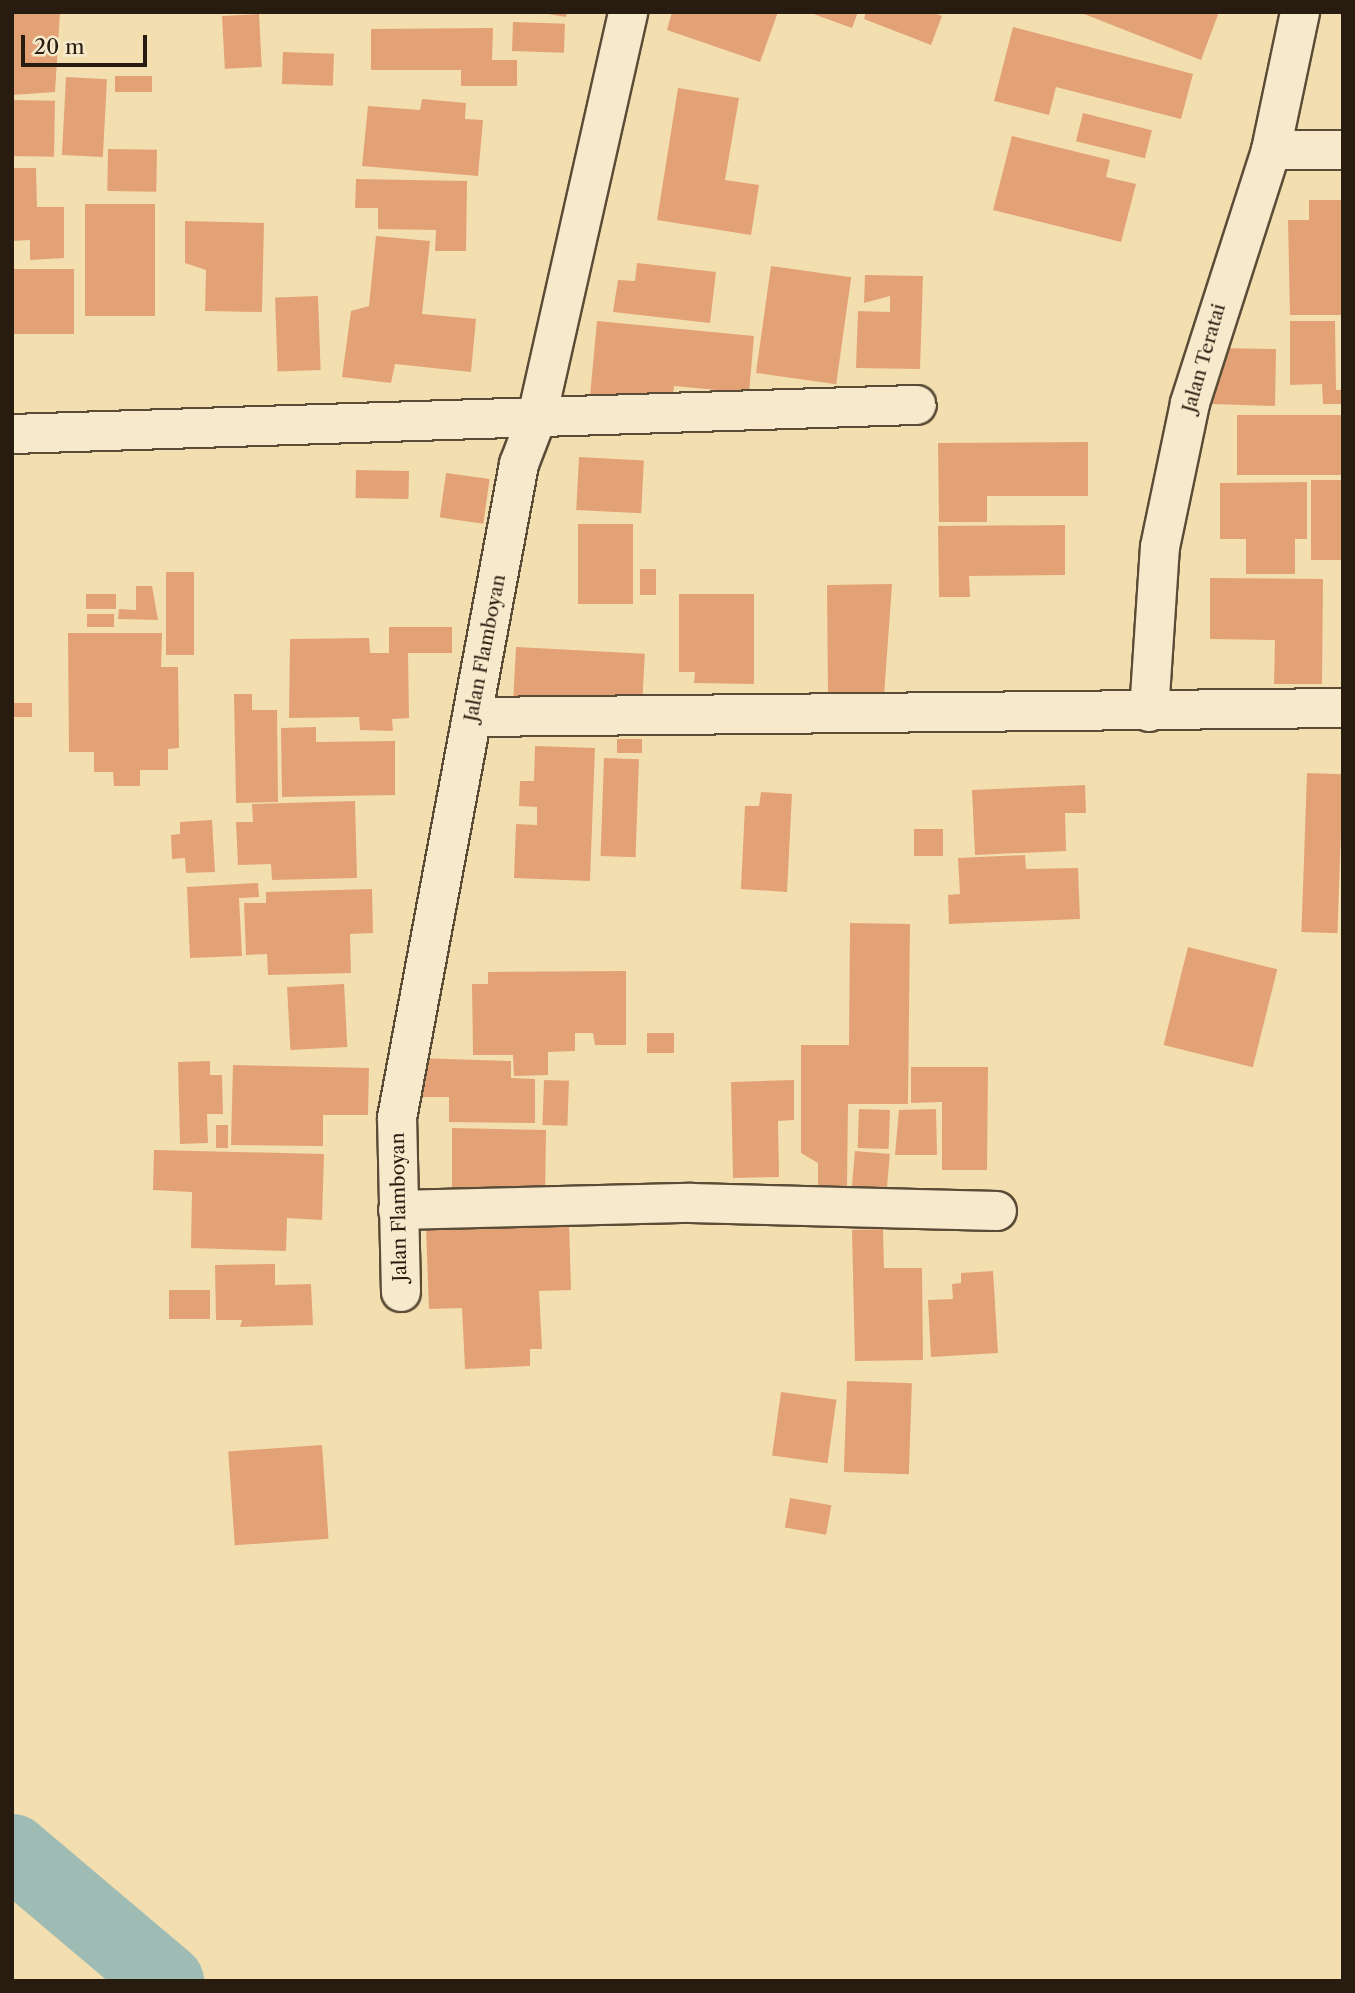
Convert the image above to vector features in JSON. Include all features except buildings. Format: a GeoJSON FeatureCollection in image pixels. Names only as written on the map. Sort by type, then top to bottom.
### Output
{"type":"FeatureCollection","features":[{"type":"Feature","properties":{"kind":"street","name":"Jalan Flamboyan"},"geometry":{"type":"LineString","coordinates":[[401,1292],[397,1118],[519,464],[537,417],[628,12]]}},
{"type":"Feature","properties":{"kind":"street","name":"Jalan Teratai"},"geometry":{"type":"LineString","coordinates":[[1149,712],[1160,547],[1190,403],[1271,150],[1300,12]]}},
{"type":"Feature","properties":{"kind":"street"},"geometry":{"type":"LineString","coordinates":[[1271,150],[1343,150]]}},
{"type":"Feature","properties":{"kind":"street"},"geometry":{"type":"LineString","coordinates":[[12,434],[917,404]]}},
{"type":"Feature","properties":{"kind":"street"},"geometry":{"type":"LineString","coordinates":[[472,717],[1343,708]]}},
{"type":"Feature","properties":{"kind":"street"},"geometry":{"type":"LineString","coordinates":[[398,1210],[691,1203],[997,1211]]}},
{"type":"Feature","properties":{"kind":"waterway"},"geometry":{"type":"LineString","coordinates":[[12,1851],[166,1981]]}}]}
